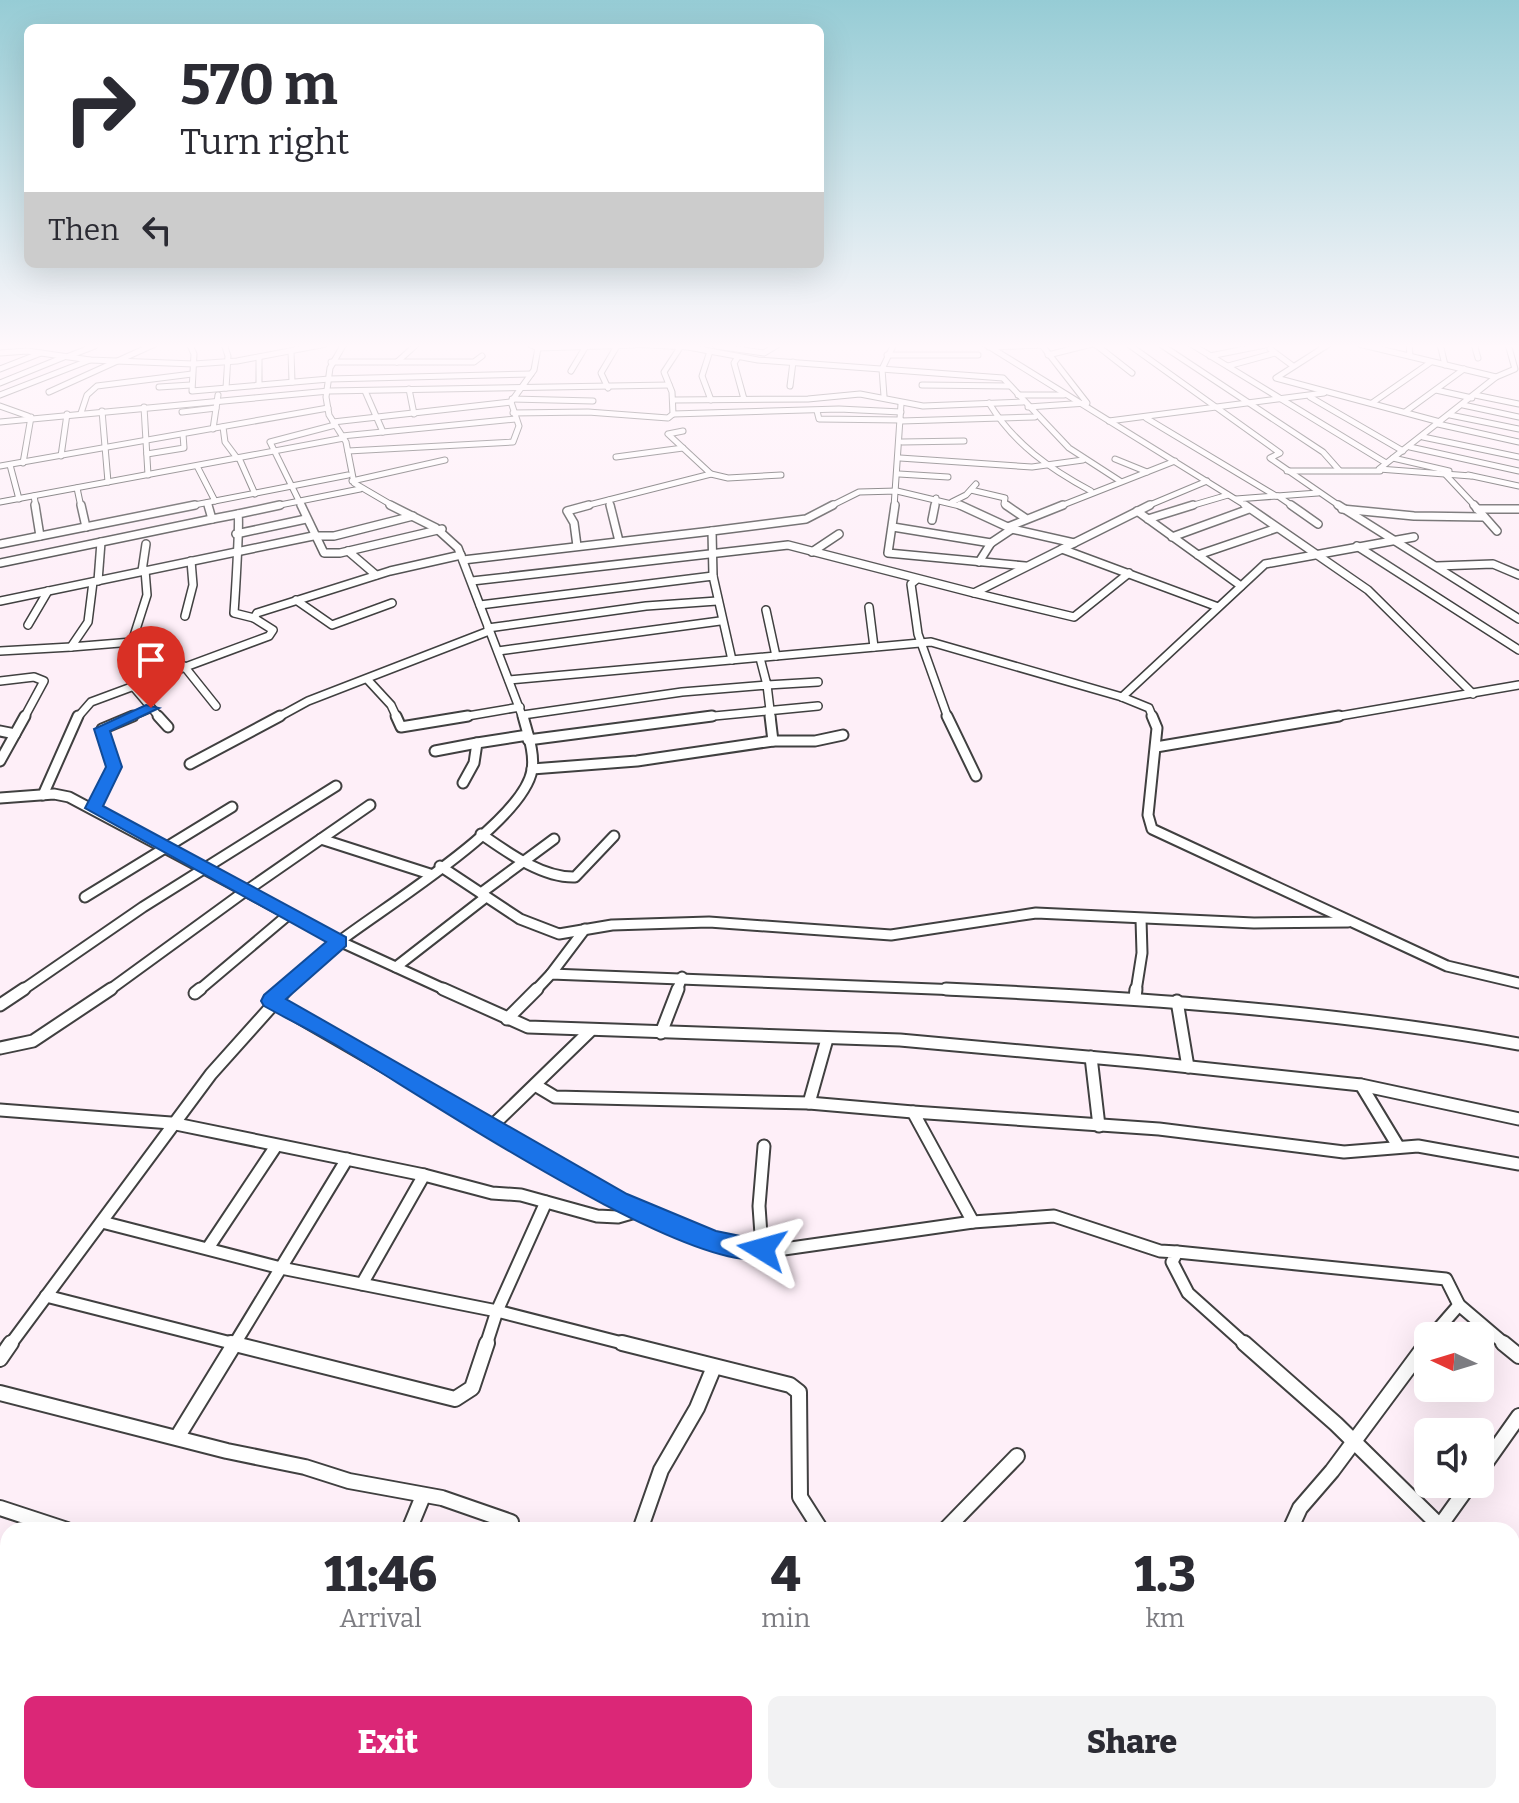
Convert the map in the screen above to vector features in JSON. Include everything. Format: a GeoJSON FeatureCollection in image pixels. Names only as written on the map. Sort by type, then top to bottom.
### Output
{"type":"FeatureCollection","features":[{"type":"Feature","properties":{"kind":"street"},"geometry":{"type":"LineString","coordinates":[[23,463],[29,428]]}},
{"type":"Feature","properties":{"kind":"street"},"geometry":{"type":"LineString","coordinates":[[61,456],[65,428]]}},
{"type":"Feature","properties":{"kind":"street"},"geometry":{"type":"LineString","coordinates":[[104,428],[108,482]]}},
{"type":"Feature","properties":{"kind":"street"},"geometry":{"type":"LineString","coordinates":[[144,428],[148,475]]}},
{"type":"Feature","properties":{"kind":"street"},"geometry":{"type":"LineString","coordinates":[[0,466],[217,428]]}},
{"type":"Feature","properties":{"kind":"street"},"geometry":{"type":"LineString","coordinates":[[223,428],[225,442],[238,458],[255,494]]}},
{"type":"Feature","properties":{"kind":"street"},"geometry":{"type":"LineString","coordinates":[[318,428],[272,440],[274,452],[324,553],[348,551],[442,529]]}},
{"type":"Feature","properties":{"kind":"street"},"geometry":{"type":"LineString","coordinates":[[0,1359],[171,1123],[271,1001],[339,941],[481,834],[521,793],[532,769],[521,711],[462,558],[442,529],[360,489],[350,478],[348,451],[337,428]]}},
{"type":"Feature","properties":{"kind":"street"},"geometry":{"type":"LineString","coordinates":[[381,428],[383,432]]}},
{"type":"Feature","properties":{"kind":"street"},"geometry":{"type":"LineString","coordinates":[[0,502],[343,437],[415,428]]}},
{"type":"Feature","properties":{"kind":"street"},"geometry":{"type":"LineString","coordinates":[[348,451],[510,443],[518,428]]}},
{"type":"Feature","properties":{"kind":"street"},"geometry":{"type":"LineString","coordinates":[[901,428],[890,554],[1028,567]]}},
{"type":"Feature","properties":{"kind":"street"},"geometry":{"type":"LineString","coordinates":[[1005,428],[1047,464],[1091,491]]}},
{"type":"Feature","properties":{"kind":"street"},"geometry":{"type":"LineString","coordinates":[[1047,428],[1083,460],[1120,481]]}},
{"type":"Feature","properties":{"kind":"street"},"geometry":{"type":"LineString","coordinates":[[1121,428],[1236,499],[1379,597],[1473,694]]}},
{"type":"Feature","properties":{"kind":"street"},"geometry":{"type":"LineString","coordinates":[[1163,428],[1318,524]]}},
{"type":"Feature","properties":{"kind":"street"},"geometry":{"type":"LineString","coordinates":[[1246,428],[1281,455],[1270,458],[1318,493],[1519,619]]}},
{"type":"Feature","properties":{"kind":"street"},"geometry":{"type":"LineString","coordinates":[[1287,428],[1323,452],[1339,470]]}},
{"type":"Feature","properties":{"kind":"street"},"geometry":{"type":"LineString","coordinates":[[1327,428],[1386,463]]}},
{"type":"Feature","properties":{"kind":"street"},"geometry":{"type":"LineString","coordinates":[[1367,428],[1406,449],[1519,471]]}},
{"type":"Feature","properties":{"kind":"street"},"geometry":{"type":"LineString","coordinates":[[1380,471],[1386,463],[1433,428]]}},
{"type":"Feature","properties":{"kind":"street"},"geometry":{"type":"LineString","coordinates":[[1461,428],[1519,442]]}},
{"type":"Feature","properties":{"kind":"street"},"geometry":{"type":"LineString","coordinates":[[683,431],[664,435],[711,474]]}},
{"type":"Feature","properties":{"kind":"street"},"geometry":{"type":"LineString","coordinates":[[147,454],[184,448],[183,434]]}},
{"type":"Feature","properties":{"kind":"street"},"geometry":{"type":"LineString","coordinates":[[1423,437],[1519,457]]}},
{"type":"Feature","properties":{"kind":"street"},"geometry":{"type":"LineString","coordinates":[[902,442],[964,441]]}},
{"type":"Feature","properties":{"kind":"street"},"geometry":{"type":"LineString","coordinates":[[616,457],[683,448]]}},
{"type":"Feature","properties":{"kind":"street"},"geometry":{"type":"LineString","coordinates":[[900,458],[1032,467],[1083,460]]}},
{"type":"Feature","properties":{"kind":"street"},"geometry":{"type":"LineString","coordinates":[[1393,458],[1519,486]]}},
{"type":"Feature","properties":{"kind":"street"},"geometry":{"type":"LineString","coordinates":[[1115,459],[1147,472]]}},
{"type":"Feature","properties":{"kind":"street"},"geometry":{"type":"LineString","coordinates":[[0,544],[291,486],[445,460]]}},
{"type":"Feature","properties":{"kind":"street"},"geometry":{"type":"LineString","coordinates":[[979,562],[991,543],[1025,518],[1175,461]]}},
{"type":"Feature","properties":{"kind":"street"},"geometry":{"type":"LineString","coordinates":[[10,465],[19,499]]}},
{"type":"Feature","properties":{"kind":"street"},"geometry":{"type":"LineString","coordinates":[[197,466],[215,501]]}},
{"type":"Feature","properties":{"kind":"street"},"geometry":{"type":"LineString","coordinates":[[1287,471],[1380,471],[1471,476]]}},
{"type":"Feature","properties":{"kind":"street"},"geometry":{"type":"LineString","coordinates":[[160,473],[162,484]]}},
{"type":"Feature","properties":{"kind":"street"},"geometry":{"type":"LineString","coordinates":[[577,546],[574,523],[567,511],[711,474],[728,478],[781,475]]}},
{"type":"Feature","properties":{"kind":"street"},"geometry":{"type":"LineString","coordinates":[[899,474],[948,477]]}},
{"type":"Feature","properties":{"kind":"street"},"geometry":{"type":"LineString","coordinates":[[1446,475],[1497,531]]}},
{"type":"Feature","properties":{"kind":"street"},"geometry":{"type":"LineString","coordinates":[[974,593],[1137,511],[1207,481]]}},
{"type":"Feature","properties":{"kind":"street"},"geometry":{"type":"LineString","coordinates":[[952,502],[974,487],[1005,498],[1004,504],[1025,518]]}},
{"type":"Feature","properties":{"kind":"street"},"geometry":{"type":"LineString","coordinates":[[77,488],[86,527]]}},
{"type":"Feature","properties":{"kind":"street"},"geometry":{"type":"LineString","coordinates":[[0,563],[360,489]]}},
{"type":"Feature","properties":{"kind":"street"},"geometry":{"type":"LineString","coordinates":[[254,618],[257,613],[376,575],[462,558],[806,519],[859,492],[897,491],[936,498],[1010,528],[1074,543]]}},
{"type":"Feature","properties":{"kind":"street"},"geometry":{"type":"LineString","coordinates":[[1236,499],[1318,493]]}},
{"type":"Feature","properties":{"kind":"street"},"geometry":{"type":"LineString","coordinates":[[1148,519],[1228,495]]}},
{"type":"Feature","properties":{"kind":"street"},"geometry":{"type":"LineString","coordinates":[[34,496],[40,536]]}},
{"type":"Feature","properties":{"kind":"street"},"geometry":{"type":"LineString","coordinates":[[932,520],[936,498]]}},
{"type":"Feature","properties":{"kind":"street"},"geometry":{"type":"LineString","coordinates":[[609,500],[619,541]]}},
{"type":"Feature","properties":{"kind":"street"},"geometry":{"type":"LineString","coordinates":[[207,503],[212,519]]}},
{"type":"Feature","properties":{"kind":"street"},"geometry":{"type":"LineString","coordinates":[[1172,537],[1249,509]]}},
{"type":"Feature","properties":{"kind":"street"},"geometry":{"type":"LineString","coordinates":[[1342,509],[1414,516],[1484,517]]}},
{"type":"Feature","properties":{"kind":"street"},"geometry":{"type":"LineString","coordinates":[[1477,509],[1519,509]]}},
{"type":"Feature","properties":{"kind":"street"},"geometry":{"type":"LineString","coordinates":[[1137,511],[1241,586]]}},
{"type":"Feature","properties":{"kind":"street"},"geometry":{"type":"LineString","coordinates":[[43,795],[80,712],[91,702],[273,633],[254,618],[234,613],[236,534],[241,521],[238,514]]}},
{"type":"Feature","properties":{"kind":"street"},"geometry":{"type":"LineString","coordinates":[[0,601],[313,536],[334,536],[413,516]]}},
{"type":"Feature","properties":{"kind":"street"},"geometry":{"type":"LineString","coordinates":[[236,534],[306,519]]}},
{"type":"Feature","properties":{"kind":"street"},"geometry":{"type":"LineString","coordinates":[[893,527],[991,543]]}},
{"type":"Feature","properties":{"kind":"street"},"geometry":{"type":"LineString","coordinates":[[1198,555],[1277,528]]}},
{"type":"Feature","properties":{"kind":"street"},"geometry":{"type":"LineString","coordinates":[[712,531],[713,576],[720,621],[732,660]]}},
{"type":"Feature","properties":{"kind":"street"},"geometry":{"type":"LineString","coordinates":[[812,552],[839,534]]}},
{"type":"Feature","properties":{"kind":"street"},"geometry":{"type":"LineString","coordinates":[[1122,697],[1271,560],[1414,537]]}},
{"type":"Feature","properties":{"kind":"street"},"geometry":{"type":"LineString","coordinates":[[13,541],[11,552],[14,560]]}},
{"type":"Feature","properties":{"kind":"street"},"geometry":{"type":"LineString","coordinates":[[71,647],[89,619],[101,542]]}},
{"type":"Feature","properties":{"kind":"street"},"geometry":{"type":"LineString","coordinates":[[0,651],[132,642],[147,595],[142,556],[146,544]]}},
{"type":"Feature","properties":{"kind":"street"},"geometry":{"type":"LineString","coordinates":[[472,581],[779,545],[1074,617],[1129,573]]}},
{"type":"Feature","properties":{"kind":"street"},"geometry":{"type":"LineString","coordinates":[[1357,546],[1519,650]]}},
{"type":"Feature","properties":{"kind":"street"},"geometry":{"type":"LineString","coordinates":[[1062,549],[1218,607]]}},
{"type":"Feature","properties":{"kind":"street"},"geometry":{"type":"LineString","coordinates":[[348,551],[376,575]]}},
{"type":"Feature","properties":{"kind":"street"},"geometry":{"type":"LineString","coordinates":[[185,616],[193,585],[191,561]]}},
{"type":"Feature","properties":{"kind":"street"},"geometry":{"type":"LineString","coordinates":[[1435,566],[1493,564],[1519,575]]}},
{"type":"Feature","properties":{"kind":"street"},"geometry":{"type":"LineString","coordinates":[[480,605],[713,576]]}},
{"type":"Feature","properties":{"kind":"street"},"geometry":{"type":"LineString","coordinates":[[917,579],[911,583],[911,592],[921,642],[947,717],[976,776]]}},
{"type":"Feature","properties":{"kind":"street"},"geometry":{"type":"LineString","coordinates":[[28,625],[48,591]]}},
{"type":"Feature","properties":{"kind":"street"},"geometry":{"type":"LineString","coordinates":[[296,600],[332,625],[392,603]]}},
{"type":"Feature","properties":{"kind":"street"},"geometry":{"type":"LineString","coordinates":[[190,764],[308,701],[488,629],[646,606],[717,601]]}},
{"type":"Feature","properties":{"kind":"street"},"geometry":{"type":"LineString","coordinates":[[869,607],[874,647]]}},
{"type":"Feature","properties":{"kind":"street"},"geometry":{"type":"LineString","coordinates":[[766,610],[776,656]]}},
{"type":"Feature","properties":{"kind":"street"},"geometry":{"type":"LineString","coordinates":[[498,651],[720,621]]}},
{"type":"Feature","properties":{"kind":"street"},"geometry":{"type":"LineString","coordinates":[[509,680],[921,642],[944,645],[1122,697],[1152,712],[1157,728],[1148,815],[1152,829],[1447,966],[1519,983]]}},
{"type":"Feature","properties":{"kind":"street"},"geometry":{"type":"LineString","coordinates":[[760,658],[767,685],[767,711],[773,741]]}},
{"type":"Feature","properties":{"kind":"street"},"geometry":{"type":"LineString","coordinates":[[184,666],[216,706]]}},
{"type":"Feature","properties":{"kind":"street"},"geometry":{"type":"LineString","coordinates":[[0,681],[34,677],[44,681],[0,761]]}},
{"type":"Feature","properties":{"kind":"street"},"geometry":{"type":"LineString","coordinates":[[367,679],[391,705],[399,726],[682,692],[818,682]]}},
{"type":"Feature","properties":{"kind":"street"},"geometry":{"type":"LineString","coordinates":[[132,685],[168,727]]}},
{"type":"Feature","properties":{"kind":"street"},"geometry":{"type":"LineString","coordinates":[[1156,747],[1519,685]]}},
{"type":"Feature","properties":{"kind":"street"},"geometry":{"type":"LineString","coordinates":[[435,751],[477,743],[818,706]]}},
{"type":"Feature","properties":{"kind":"street"},"geometry":{"type":"LineString","coordinates":[[94,808],[114,767],[102,729],[151,708]]}},
{"type":"Feature","properties":{"kind":"street"},"geometry":{"type":"LineString","coordinates":[[0,731],[15,734]]}},
{"type":"Feature","properties":{"kind":"street"},"geometry":{"type":"LineString","coordinates":[[532,769],[637,761],[702,748],[773,741],[815,741],[843,735]]}},
{"type":"Feature","properties":{"kind":"street"},"geometry":{"type":"LineString","coordinates":[[463,783],[474,763],[477,743]]}},
{"type":"Feature","properties":{"kind":"street"},"geometry":{"type":"LineString","coordinates":[[0,1005],[205,867],[336,786]]}},
{"type":"Feature","properties":{"kind":"street"},"geometry":{"type":"LineString","coordinates":[[0,798],[61,795],[94,808],[339,941],[528,1027],[911,1041],[1091,1057],[1361,1085],[1519,1119]]}},
{"type":"Feature","properties":{"kind":"street"},"geometry":{"type":"LineString","coordinates":[[0,1048],[33,1041],[164,953],[245,891],[370,805]]}},
{"type":"Feature","properties":{"kind":"street"},"geometry":{"type":"LineString","coordinates":[[85,897],[232,807]]}},
{"type":"Feature","properties":{"kind":"street"},"geometry":{"type":"LineString","coordinates":[[481,834],[545,871],[572,879],[614,836]]}},
{"type":"Feature","properties":{"kind":"street"},"geometry":{"type":"LineString","coordinates":[[321,839],[430,874]]}},
{"type":"Feature","properties":{"kind":"street"},"geometry":{"type":"LineString","coordinates":[[396,967],[523,859],[554,839]]}},
{"type":"Feature","properties":{"kind":"street"},"geometry":{"type":"LineString","coordinates":[[440,866],[539,929],[559,934],[585,929],[709,922],[891,935],[1036,913],[1141,919],[1351,922]]}},
{"type":"Feature","properties":{"kind":"street"},"geometry":{"type":"LineString","coordinates":[[195,993],[288,915]]}},
{"type":"Feature","properties":{"kind":"street"},"geometry":{"type":"LineString","coordinates":[[1135,998],[1142,953],[1141,919]]}},
{"type":"Feature","properties":{"kind":"street"},"geometry":{"type":"LineString","coordinates":[[507,1019],[551,974],[585,929]]}},
{"type":"Feature","properties":{"kind":"street"},"geometry":{"type":"LineString","coordinates":[[551,974],[572,977],[682,977],[1177,1001],[1431,1028],[1519,1044]]}},
{"type":"Feature","properties":{"kind":"street"},"geometry":{"type":"LineString","coordinates":[[661,1033],[682,977]]}},
{"type":"Feature","properties":{"kind":"street"},"geometry":{"type":"LineString","coordinates":[[271,1001],[350,1043],[489,1129],[639,1211],[714,1242],[762,1249],[832,1243],[973,1222],[1057,1216],[1160,1251],[1302,1267],[1438,1276],[1453,1287],[1459,1305],[1519,1356]]}},
{"type":"Feature","properties":{"kind":"street"},"geometry":{"type":"LineString","coordinates":[[1177,1001],[1188,1067]]}},
{"type":"Feature","properties":{"kind":"street"},"geometry":{"type":"LineString","coordinates":[[489,1129],[590,1031]]}},
{"type":"Feature","properties":{"kind":"street"},"geometry":{"type":"LineString","coordinates":[[809,1103],[827,1039]]}},
{"type":"Feature","properties":{"kind":"street"},"geometry":{"type":"LineString","coordinates":[[1091,1057],[1099,1126]]}},
{"type":"Feature","properties":{"kind":"street"},"geometry":{"type":"LineString","coordinates":[[535,1085],[555,1097],[809,1103],[1159,1129],[1344,1152],[1368,1153],[1398,1146],[1443,1149],[1519,1164]]}},
{"type":"Feature","properties":{"kind":"street"},"geometry":{"type":"LineString","coordinates":[[1361,1085],[1398,1146]]}},
{"type":"Feature","properties":{"kind":"street"},"geometry":{"type":"LineString","coordinates":[[0,1110],[171,1123],[424,1175],[597,1216],[618,1217],[639,1211]]}},
{"type":"Feature","properties":{"kind":"street"},"geometry":{"type":"LineString","coordinates":[[913,1112],[973,1222]]}},
{"type":"Feature","properties":{"kind":"street"},"geometry":{"type":"LineString","coordinates":[[208,1248],[276,1146]]}},
{"type":"Feature","properties":{"kind":"street"},"geometry":{"type":"LineString","coordinates":[[762,1249],[759,1206],[764,1146]]}},
{"type":"Feature","properties":{"kind":"street"},"geometry":{"type":"LineString","coordinates":[[178,1436],[347,1159]]}},
{"type":"Feature","properties":{"kind":"street"},"geometry":{"type":"LineString","coordinates":[[362,1284],[424,1175]]}},
{"type":"Feature","properties":{"kind":"street"},"geometry":{"type":"LineString","coordinates":[[46,1296],[455,1399],[472,1388],[497,1311],[546,1202]]}},
{"type":"Feature","properties":{"kind":"street"},"geometry":{"type":"LineString","coordinates":[[102,1222],[281,1268],[497,1311],[790,1385],[799,1392],[800,1497],[816,1522]]}},
{"type":"Feature","properties":{"kind":"street"},"geometry":{"type":"LineString","coordinates":[[1177,1252],[1172,1262],[1188,1293],[1354,1440],[1433,1522]]}},
{"type":"Feature","properties":{"kind":"street"},"geometry":{"type":"LineString","coordinates":[[1444,1322],[1459,1305]]}},
{"type":"Feature","properties":{"kind":"street"},"geometry":{"type":"LineString","coordinates":[[1294,1522],[1300,1508],[1414,1360]]}},
{"type":"Feature","properties":{"kind":"street"},"geometry":{"type":"LineString","coordinates":[[643,1522],[661,1470],[697,1408],[714,1367]]}},
{"type":"Feature","properties":{"kind":"street"},"geometry":{"type":"LineString","coordinates":[[0,1393],[349,1481],[454,1501],[511,1522]]}},
{"type":"Feature","properties":{"kind":"street"},"geometry":{"type":"LineString","coordinates":[[1494,1451],[1519,1416]]}},
{"type":"Feature","properties":{"kind":"street"},"geometry":{"type":"LineString","coordinates":[[953,1522],[1017,1456]]}},
{"type":"Feature","properties":{"kind":"street"},"geometry":{"type":"LineString","coordinates":[[412,1522],[423,1496]]}},
{"type":"Feature","properties":{"kind":"street"},"geometry":{"type":"LineString","coordinates":[[1445,1522],[1461,1498]]}},
{"type":"Feature","properties":{"kind":"street"},"geometry":{"type":"LineString","coordinates":[[0,1508],[43,1522]]}},
{"type":"Feature","properties":{"kind":"route"},"geometry":{"type":"LineString","coordinates":[[151,708],[102,729],[114,767],[94,808],[339,941],[271,1001],[350,1043],[489,1129],[619,1202],[714,1242],[762,1249]]}}]}
